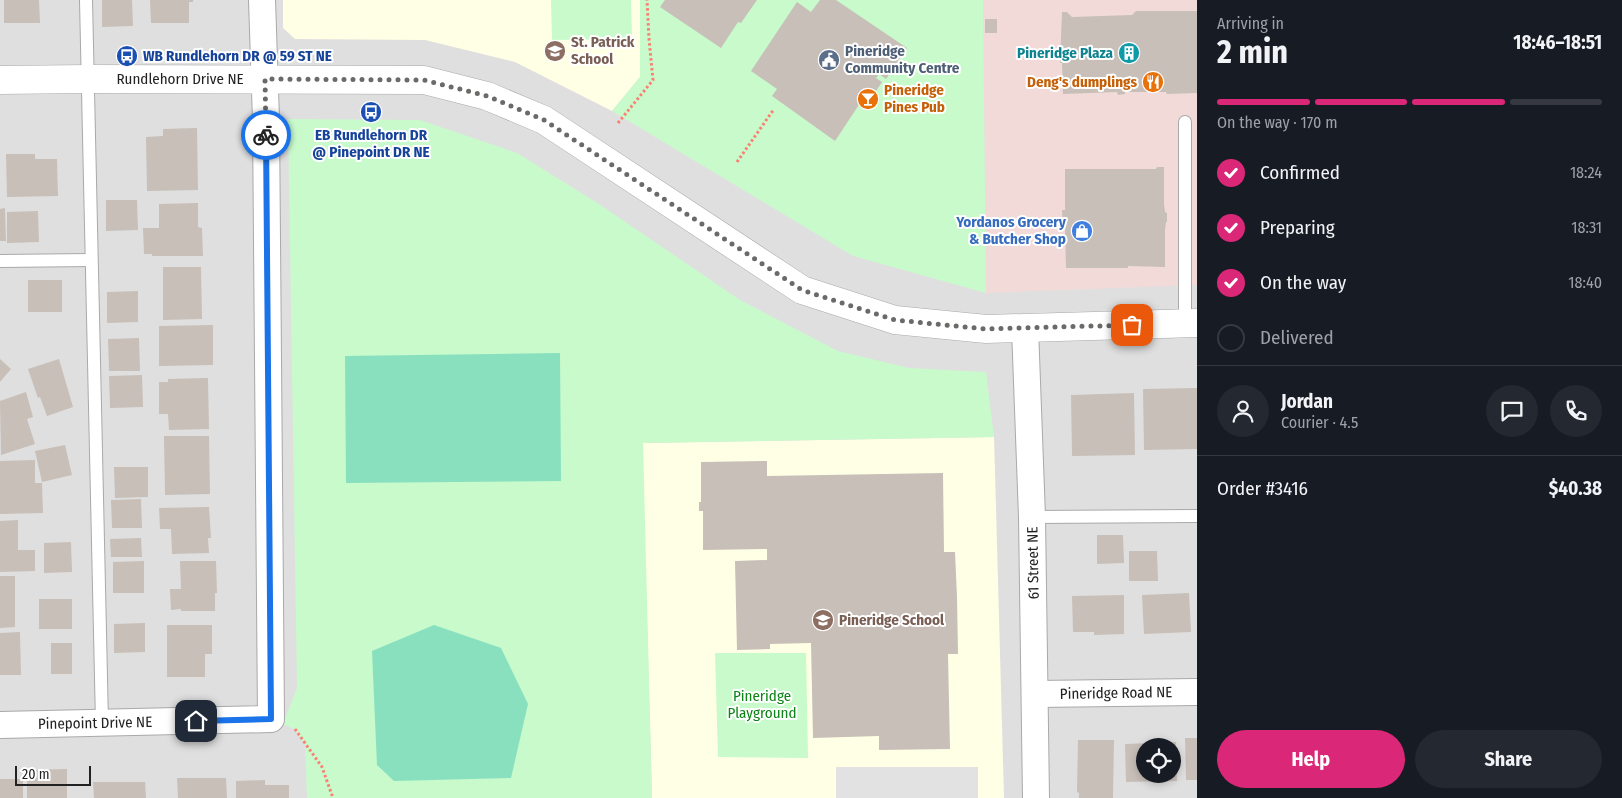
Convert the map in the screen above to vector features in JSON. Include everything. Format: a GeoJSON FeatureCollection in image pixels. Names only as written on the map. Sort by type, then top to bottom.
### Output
{"type":"FeatureCollection","features":[{"type":"Feature","properties":{"kind":"street"},"geometry":{"type":"LineString","coordinates":[[262,0],[265,79],[271,719]]}},
{"type":"Feature","properties":{"kind":"street","name":"Rundlehorn Drive NE"},"geometry":{"type":"LineString","coordinates":[[0,80],[424,80],[487,96],[544,120],[802,290],[895,320],[986,329],[1191,323]]}},
{"type":"Feature","properties":{"kind":"street","name":"61 Street NE"},"geometry":{"type":"LineString","coordinates":[[1025,328],[1032,517],[1036,798]]}},
{"type":"Feature","properties":{"kind":"street","name":"Pineridge Road NE"},"geometry":{"type":"LineString","coordinates":[[1036,694],[1197,692]]}},
{"type":"Feature","properties":{"kind":"street","name":"Pinepoint Drive NE"},"geometry":{"type":"LineString","coordinates":[[0,725],[271,719]]}},
{"type":"Feature","properties":{"kind":"lane"},"geometry":{"type":"LineString","coordinates":[[86,0],[102,723]]}},
{"type":"Feature","properties":{"kind":"lane"},"geometry":{"type":"LineString","coordinates":[[1185,122],[1191,185],[1191,323]]}},
{"type":"Feature","properties":{"kind":"lane"},"geometry":{"type":"LineString","coordinates":[[0,261],[91,260]]}},
{"type":"Feature","properties":{"kind":"lane"},"geometry":{"type":"LineString","coordinates":[[1032,517],[1197,516]]}},
{"type":"Feature","properties":{"kind":"path"},"geometry":{"type":"LineString","coordinates":[[618,123],[653,80],[647,0]]}},
{"type":"Feature","properties":{"kind":"path"},"geometry":{"type":"LineString","coordinates":[[737,162],[774,109]]}},
{"type":"Feature","properties":{"kind":"path"},"geometry":{"type":"LineString","coordinates":[[271,719],[286,716],[322,767],[333,798]]}},
{"type":"Feature","properties":{"kind":"shaded area"},"geometry":{"type":"Polygon","coordinates":[[[0,0],[1197,0],[1197,798],[0,798],[0,0]]]}},
{"type":"Feature","properties":{"kind":"shaded area","name":"St. Patrick School"},"geometry":{"type":"Polygon","coordinates":[[[283,0],[640,0],[640,77],[612,111],[515,62],[425,40],[295,39],[283,28],[283,0]]]}},
{"type":"Feature","properties":{"kind":"shaded area","name":"Pineridge Plaza"},"geometry":{"type":"Polygon","coordinates":[[[983,0],[1197,0],[1197,285],[986,293],[983,0]]]}},
{"type":"Feature","properties":{"kind":"shaded area","name":"Pineridge School"},"geometry":{"type":"Polygon","coordinates":[[[994,437],[1004,798],[652,798],[642,443],[994,437]]]}},
{"type":"Feature","properties":{"kind":"shaded area"},"geometry":{"type":"Polygon","coordinates":[[[836,767],[978,767],[978,798],[836,798],[836,767]]]}},
{"type":"Feature","properties":{"kind":"green space"},"geometry":{"type":"Polygon","coordinates":[[[551,0],[631,0],[632,39],[552,40],[551,0]]]}},
{"type":"Feature","properties":{"kind":"green space"},"geometry":{"type":"Polygon","coordinates":[[[640,0],[983,0],[986,293],[853,256],[612,111],[640,77],[640,0]]]}},
{"type":"Feature","properties":{"kind":"green space"},"geometry":{"type":"Polygon","coordinates":[[[288,119],[420,120],[517,153],[599,204],[740,300],[838,351],[909,368],[986,372],[994,437],[643,443],[652,798],[307,798],[305,744],[296,730],[281,723],[286,716],[297,688],[288,119]]]}},
{"type":"Feature","properties":{"kind":"green space"},"geometry":{"type":"Polygon","coordinates":[[[560,353],[561,481],[346,483],[345,356],[560,353]]]}},
{"type":"Feature","properties":{"kind":"green space"},"geometry":{"type":"Polygon","coordinates":[[[434,625],[501,648],[528,704],[511,778],[394,781],[377,765],[372,651],[434,625]]]}},
{"type":"Feature","properties":{"kind":"green space","name":"Pineridge Playground"},"geometry":{"type":"Polygon","coordinates":[[[715,653],[806,653],[808,758],[718,757],[715,653]]]}},
{"type":"Feature","properties":{"kind":"building"},"geometry":{"type":"Polygon","coordinates":[[[4,0],[39,0],[40,23],[4,23],[4,0]]]}},
{"type":"Feature","properties":{"kind":"building"},"geometry":{"type":"Polygon","coordinates":[[[102,0],[132,0],[133,26],[102,27],[102,0]]]}},
{"type":"Feature","properties":{"kind":"building"},"geometry":{"type":"Polygon","coordinates":[[[150,0],[193,0],[193,2],[189,2],[189,23],[151,23],[150,0]]]}},
{"type":"Feature","properties":{"kind":"building"},"geometry":{"type":"Polygon","coordinates":[[[665,0],[757,0],[741,23],[738,22],[721,48],[660,7],[665,0]]]}},
{"type":"Feature","properties":{"kind":"building","name":"Pineridge Community Centre"},"geometry":{"type":"Polygon","coordinates":[[[820,0],[836,0],[907,48],[886,79],[879,74],[876,78],[882,82],[876,91],[870,88],[835,141],[772,96],[777,89],[751,71],[797,2],[811,12],[820,0]]]}},
{"type":"Feature","properties":{"kind":"building","name":"Pineridge Plaza"},"geometry":{"type":"Polygon","coordinates":[[[1136,11],[1197,11],[1197,93],[1125,92],[1125,94],[1118,95],[1117,92],[1063,94],[1062,63],[1060,63],[1062,12],[1067,12],[1072,17],[1132,15],[1136,11]]]}},
{"type":"Feature","properties":{"kind":"building"},"geometry":{"type":"Polygon","coordinates":[[[985,19],[997,19],[997,33],[985,33],[985,19]]]}},
{"type":"Feature","properties":{"kind":"building"},"geometry":{"type":"Polygon","coordinates":[[[197,128],[198,190],[147,191],[146,137],[163,136],[163,129],[197,128]]]}},
{"type":"Feature","properties":{"kind":"building"},"geometry":{"type":"Polygon","coordinates":[[[6,154],[35,154],[35,159],[57,159],[58,196],[7,197],[6,154]]]}},
{"type":"Feature","properties":{"kind":"building"},"geometry":{"type":"Polygon","coordinates":[[[1157,167],[1164,167],[1164,204],[1165,212],[1167,213],[1165,267],[1066,268],[1065,227],[1063,227],[1062,210],[1065,210],[1065,169],[1156,169],[1157,167]]]}},
{"type":"Feature","properties":{"kind":"building"},"geometry":{"type":"Polygon","coordinates":[[[106,200],[137,200],[138,230],[106,231],[106,200]]]}},
{"type":"Feature","properties":{"kind":"building"},"geometry":{"type":"Polygon","coordinates":[[[198,203],[198,227],[202,228],[203,256],[152,256],[152,254],[144,254],[143,228],[159,228],[159,204],[198,203]]]}},
{"type":"Feature","properties":{"kind":"building"},"geometry":{"type":"Polygon","coordinates":[[[5,208],[6,241],[0,241],[0,209],[5,208]]]}},
{"type":"Feature","properties":{"kind":"building"},"geometry":{"type":"Polygon","coordinates":[[[38,211],[39,242],[7,243],[7,212],[38,211]]]}},
{"type":"Feature","properties":{"kind":"building"},"geometry":{"type":"Polygon","coordinates":[[[163,267],[201,267],[202,319],[163,320],[163,267]]]}},
{"type":"Feature","properties":{"kind":"building"},"geometry":{"type":"Polygon","coordinates":[[[28,280],[62,280],[62,312],[28,312],[28,280]]]}},
{"type":"Feature","properties":{"kind":"building"},"geometry":{"type":"Polygon","coordinates":[[[138,291],[138,322],[107,323],[107,292],[138,291]]]}},
{"type":"Feature","properties":{"kind":"building"},"geometry":{"type":"Polygon","coordinates":[[[213,325],[213,365],[159,366],[159,326],[213,325]]]}},
{"type":"Feature","properties":{"kind":"building"},"geometry":{"type":"Polygon","coordinates":[[[139,338],[140,371],[109,371],[108,339],[139,338]]]}},
{"type":"Feature","properties":{"kind":"building"},"geometry":{"type":"Polygon","coordinates":[[[0,359],[11,369],[0,382],[0,359]]]}},
{"type":"Feature","properties":{"kind":"building"},"geometry":{"type":"Polygon","coordinates":[[[59,359],[73,407],[47,416],[40,397],[38,398],[28,369],[59,359]]]}},
{"type":"Feature","properties":{"kind":"building"},"geometry":{"type":"Polygon","coordinates":[[[142,375],[143,407],[110,408],[109,376],[142,375]]]}},
{"type":"Feature","properties":{"kind":"building"},"geometry":{"type":"Polygon","coordinates":[[[208,378],[209,429],[169,430],[168,414],[159,414],[159,382],[168,382],[168,379],[208,378]]]}},
{"type":"Feature","properties":{"kind":"building"},"geometry":{"type":"Polygon","coordinates":[[[1197,388],[1197,449],[1144,450],[1143,389],[1197,388]]]}},
{"type":"Feature","properties":{"kind":"building"},"geometry":{"type":"Polygon","coordinates":[[[26,392],[33,417],[27,419],[35,444],[1,455],[0,401],[26,392]]]}},
{"type":"Feature","properties":{"kind":"building"},"geometry":{"type":"Polygon","coordinates":[[[1134,393],[1135,455],[1072,456],[1071,395],[1134,393]]]}},
{"type":"Feature","properties":{"kind":"building"},"geometry":{"type":"Polygon","coordinates":[[[164,436],[209,436],[210,494],[165,495],[164,436]]]}},
{"type":"Feature","properties":{"kind":"building"},"geometry":{"type":"Polygon","coordinates":[[[65,445],[72,475],[42,482],[35,451],[65,445]]]}},
{"type":"Feature","properties":{"kind":"building"},"geometry":{"type":"Polygon","coordinates":[[[35,460],[35,483],[42,483],[43,513],[0,514],[0,461],[35,460]]]}},
{"type":"Feature","properties":{"kind":"building"},"geometry":{"type":"Polygon","coordinates":[[[767,461],[767,476],[943,473],[944,552],[955,552],[957,597],[958,654],[948,654],[950,749],[879,750],[879,736],[813,738],[811,643],[770,644],[770,649],[737,650],[735,561],[767,560],[767,549],[703,550],[703,511],[699,511],[699,502],[701,502],[701,462],[767,461]]]}},
{"type":"Feature","properties":{"kind":"building"},"geometry":{"type":"Polygon","coordinates":[[[114,467],[148,467],[148,497],[115,498],[114,467]]]}},
{"type":"Feature","properties":{"kind":"building"},"geometry":{"type":"Polygon","coordinates":[[[141,499],[142,528],[112,528],[111,500],[141,499]]]}},
{"type":"Feature","properties":{"kind":"building"},"geometry":{"type":"Polygon","coordinates":[[[209,507],[211,538],[208,538],[209,553],[172,554],[171,529],[160,529],[159,508],[209,507]]]}},
{"type":"Feature","properties":{"kind":"building"},"geometry":{"type":"Polygon","coordinates":[[[18,520],[18,550],[35,550],[35,571],[0,572],[0,521],[18,520]]]}},
{"type":"Feature","properties":{"kind":"building"},"geometry":{"type":"Polygon","coordinates":[[[1097,535],[1123,535],[1124,563],[1097,564],[1097,535]]]}},
{"type":"Feature","properties":{"kind":"building"},"geometry":{"type":"Polygon","coordinates":[[[141,538],[142,557],[111,557],[110,539],[141,538]]]}},
{"type":"Feature","properties":{"kind":"building"},"geometry":{"type":"Polygon","coordinates":[[[71,542],[72,572],[44,573],[44,543],[71,542]]]}},
{"type":"Feature","properties":{"kind":"building"},"geometry":{"type":"Polygon","coordinates":[[[1129,551],[1157,551],[1158,581],[1129,581],[1129,551]]]}},
{"type":"Feature","properties":{"kind":"building"},"geometry":{"type":"Polygon","coordinates":[[[144,561],[144,593],[113,593],[113,562],[144,561]]]}},
{"type":"Feature","properties":{"kind":"building"},"geometry":{"type":"Polygon","coordinates":[[[180,561],[216,561],[217,593],[215,593],[215,611],[171,610],[170,589],[181,589],[180,561]]]}},
{"type":"Feature","properties":{"kind":"building"},"geometry":{"type":"Polygon","coordinates":[[[0,576],[15,576],[15,627],[0,628],[0,576]]]}},
{"type":"Feature","properties":{"kind":"building"},"geometry":{"type":"Polygon","coordinates":[[[1189,593],[1191,632],[1144,634],[1142,595],[1189,593]]]}},
{"type":"Feature","properties":{"kind":"building"},"geometry":{"type":"Polygon","coordinates":[[[1124,595],[1124,634],[1094,635],[1094,632],[1073,632],[1072,596],[1124,595]]]}},
{"type":"Feature","properties":{"kind":"building"},"geometry":{"type":"Polygon","coordinates":[[[39,599],[72,599],[72,629],[39,629],[39,599]]]}},
{"type":"Feature","properties":{"kind":"building"},"geometry":{"type":"Polygon","coordinates":[[[145,623],[145,652],[114,653],[114,624],[145,623]]]}},
{"type":"Feature","properties":{"kind":"building"},"geometry":{"type":"Polygon","coordinates":[[[167,625],[212,625],[212,654],[205,654],[205,677],[167,677],[167,625]]]}},
{"type":"Feature","properties":{"kind":"building"},"geometry":{"type":"Polygon","coordinates":[[[20,632],[21,675],[0,675],[0,633],[20,632]]]}},
{"type":"Feature","properties":{"kind":"building"},"geometry":{"type":"Polygon","coordinates":[[[51,643],[72,643],[72,674],[51,674],[51,643]]]}},
{"type":"Feature","properties":{"kind":"building"},"geometry":{"type":"Polygon","coordinates":[[[1185,738],[1197,738],[1197,780],[1186,780],[1185,738]]]}},
{"type":"Feature","properties":{"kind":"building"},"geometry":{"type":"Polygon","coordinates":[[[1078,740],[1114,740],[1113,798],[1079,798],[1079,793],[1077,792],[1078,740]]]}},
{"type":"Feature","properties":{"kind":"building"},"geometry":{"type":"Polygon","coordinates":[[[1125,744],[1136,744],[1136,782],[1126,782],[1125,744]]]}},
{"type":"Feature","properties":{"kind":"building"},"geometry":{"type":"Polygon","coordinates":[[[67,769],[67,798],[27,798],[27,770],[67,769]]]}},
{"type":"Feature","properties":{"kind":"building"},"geometry":{"type":"Polygon","coordinates":[[[177,778],[226,778],[227,798],[178,798],[177,778]]]}},
{"type":"Feature","properties":{"kind":"building"},"geometry":{"type":"Polygon","coordinates":[[[0,779],[23,779],[23,798],[0,798],[0,779]]]}},
{"type":"Feature","properties":{"kind":"building"},"geometry":{"type":"Polygon","coordinates":[[[265,780],[265,785],[289,785],[289,798],[236,798],[236,781],[265,780]]]}},
{"type":"Feature","properties":{"kind":"building"},"geometry":{"type":"Polygon","coordinates":[[[93,782],[145,782],[146,798],[94,798],[93,782]]]}},
{"type":"Feature","properties":{"kind":"way so far"},"geometry":{"type":"LineString","coordinates":[[266,135],[265,79],[424,80],[487,96],[544,120],[802,290],[895,320],[970,328],[1132,325]]}},
{"type":"Feature","properties":{"kind":"place","name":"St. Patrick School"},"geometry":{"type":"Point","coordinates":[555,51]}},
{"type":"Feature","properties":{"kind":"place","name":"Pineridge Plaza"},"geometry":{"type":"Point","coordinates":[1129,53]}},
{"type":"Feature","properties":{"kind":"place","name":"WB Rundlehorn DR @ 59 ST NE"},"geometry":{"type":"Point","coordinates":[127,56]}},
{"type":"Feature","properties":{"kind":"place","name":"Pineridge Community Centre"},"geometry":{"type":"Point","coordinates":[829,60]}},
{"type":"Feature","properties":{"kind":"place","name":"Deng's dumplings"},"geometry":{"type":"Point","coordinates":[1153,82]}},
{"type":"Feature","properties":{"kind":"place","name":"Pineridge Pines Pub"},"geometry":{"type":"Point","coordinates":[868,99]}},
{"type":"Feature","properties":{"kind":"place","name":"EB Rundlehorn DR @ Pinepoint DR NE"},"geometry":{"type":"Point","coordinates":[371,112]}},
{"type":"Feature","properties":{"kind":"place","name":"Yordanos Grocery & Butcher Shop"},"geometry":{"type":"Point","coordinates":[1082,231]}},
{"type":"Feature","properties":{"kind":"place","name":"Pineridge School"},"geometry":{"type":"Point","coordinates":[823,620]}},
{"type":"Feature","properties":{"kind":"route"},"geometry":{"type":"LineString","coordinates":[[196,721],[271,719],[266,135]]}}]}
